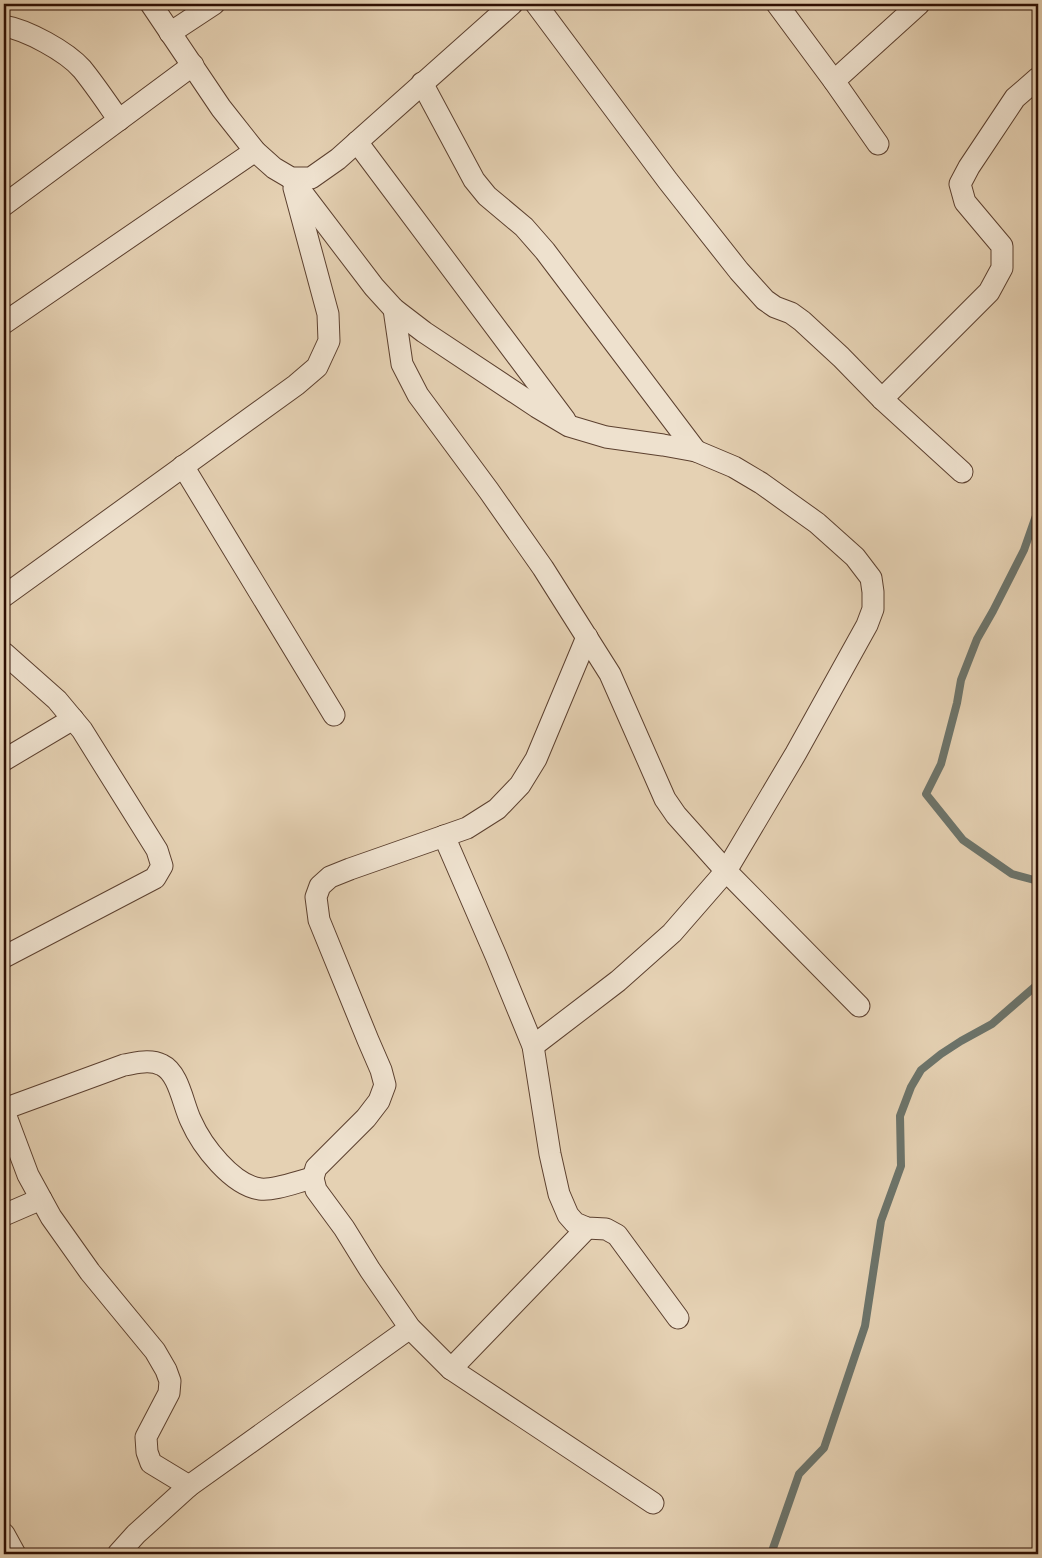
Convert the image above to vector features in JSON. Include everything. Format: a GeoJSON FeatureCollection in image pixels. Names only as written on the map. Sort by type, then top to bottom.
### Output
{"type":"FeatureCollection","features":[{"type":"Feature","properties":{"kind":"street"},"geometry":{"type":"LineString","coordinates":[[151,4],[221,108],[254,151],[274,168],[291,178],[374,287],[394,309],[424,332],[536,408],[569,426],[606,437],[696,451],[734,467],[761,483],[816,523],[855,556],[871,578],[874,592],[873,609],[867,625],[796,753],[726,871],[672,933],[618,981],[533,1046]]}},
{"type":"Feature","properties":{"kind":"street"},"geometry":{"type":"LineString","coordinates":[[170,33],[214,4]]}},
{"type":"Feature","properties":{"kind":"street"},"geometry":{"type":"LineString","coordinates":[[291,178],[311,178],[338,159],[512,4]]}},
{"type":"Feature","properties":{"kind":"street"},"geometry":{"type":"LineString","coordinates":[[536,4],[668,181],[739,271],[765,300],[775,307],[791,313],[802,321],[882,399],[962,472]]}},
{"type":"Feature","properties":{"kind":"street"},"geometry":{"type":"LineString","coordinates":[[777,4],[878,144]]}},
{"type":"Feature","properties":{"kind":"street"},"geometry":{"type":"LineString","coordinates":[[834,81],[919,4]]}},
{"type":"Feature","properties":{"kind":"street"},"geometry":{"type":"LineString","coordinates":[[4,26],[17,28],[41,40],[81,68],[119,120]]}},
{"type":"Feature","properties":{"kind":"street"},"geometry":{"type":"LineString","coordinates":[[4,205],[193,65]]}},
{"type":"Feature","properties":{"kind":"street"},"geometry":{"type":"LineString","coordinates":[[882,399],[984,298],[1002,268],[1002,246],[965,202],[960,184],[969,167],[1015,98],[1038,78]]}},
{"type":"Feature","properties":{"kind":"street"},"geometry":{"type":"LineString","coordinates":[[422,83],[474,180],[487,196],[524,227],[545,251],[696,451]]}},
{"type":"Feature","properties":{"kind":"street"},"geometry":{"type":"LineString","coordinates":[[357,142],[569,426]]}},
{"type":"Feature","properties":{"kind":"street"},"geometry":{"type":"LineString","coordinates":[[4,322],[254,151]]}},
{"type":"Feature","properties":{"kind":"street"},"geometry":{"type":"LineString","coordinates":[[4,596],[296,385],[317,366],[329,341],[328,314],[291,178]]}},
{"type":"Feature","properties":{"kind":"street"},"geometry":{"type":"LineString","coordinates":[[394,309],[402,364],[418,395],[538,560],[610,674],[664,799],[726,871],[859,1006]]}},
{"type":"Feature","properties":{"kind":"street"},"geometry":{"type":"LineString","coordinates":[[183,466],[334,715]]}},
{"type":"Feature","properties":{"kind":"street"},"geometry":{"type":"LineString","coordinates":[[587,638],[536,759],[520,786],[497,809],[467,828],[350,869],[330,877],[320,886],[316,897],[319,920],[382,1070],[384,1085],[380,1101],[366,1118],[316,1168],[312,1178],[316,1190],[410,1328],[450,1369],[653,1503]]}},
{"type":"Feature","properties":{"kind":"street"},"geometry":{"type":"LineString","coordinates":[[4,653],[57,700],[82,730],[157,850],[162,866],[155,878],[4,956]]}},
{"type":"Feature","properties":{"kind":"street"},"geometry":{"type":"LineString","coordinates":[[4,760],[73,719]]}},
{"type":"Feature","properties":{"kind":"street"},"geometry":{"type":"LineString","coordinates":[[444,836],[533,1046],[550,1154],[559,1194],[568,1215],[575,1224],[587,1228],[606,1229],[617,1236],[678,1318]]}},
{"type":"Feature","properties":{"kind":"street"},"geometry":{"type":"LineString","coordinates":[[189,1486],[151,1463],[147,1452],[146,1437],[168,1393],[170,1381],[166,1370],[155,1351],[90,1272],[50,1217],[28,1175],[4,1110],[124,1065],[144,1061],[162,1064],[173,1073],[191,1122],[204,1145],[230,1174],[245,1184],[261,1189],[284,1186],[312,1178]]}},
{"type":"Feature","properties":{"kind":"street"},"geometry":{"type":"LineString","coordinates":[[4,1215],[41,1199]]}},
{"type":"Feature","properties":{"kind":"street"},"geometry":{"type":"LineString","coordinates":[[450,1369],[587,1228]]}},
{"type":"Feature","properties":{"kind":"street"},"geometry":{"type":"LineString","coordinates":[[118,1554],[136,1534],[189,1486],[410,1328]]}},
{"type":"Feature","properties":{"kind":"street"},"geometry":{"type":"LineString","coordinates":[[4,1534],[15,1554]]}},
{"type":"Feature","properties":{"kind":"waterway"},"geometry":{"type":"LineString","coordinates":[[1038,510],[1024,550],[977,639],[961,680],[941,764],[926,794],[963,840],[1012,874],[1038,881]]}},
{"type":"Feature","properties":{"kind":"waterway"},"geometry":{"type":"LineString","coordinates":[[771,1554],[799,1474],[824,1448],[865,1326],[881,1221],[901,1166],[900,1116],[911,1087],[921,1070],[961,1041],[992,1024],[1038,984]]}}]}
